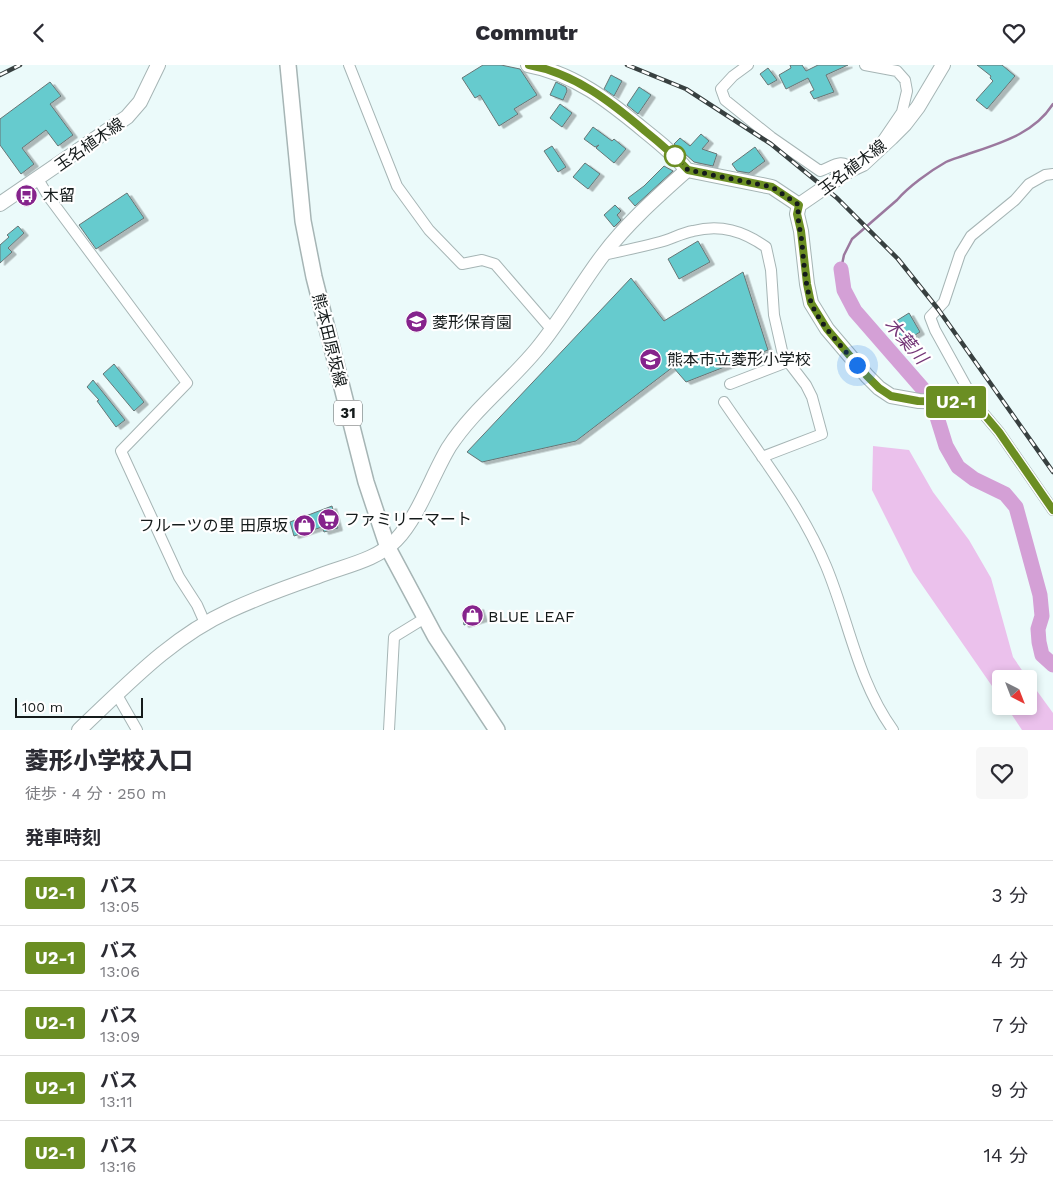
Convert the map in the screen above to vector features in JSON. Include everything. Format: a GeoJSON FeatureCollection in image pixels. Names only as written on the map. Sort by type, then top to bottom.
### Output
{"type":"FeatureCollection","features":[{"type":"Feature","properties":{"kind":"main road","name":"熊本田原坂線"},"geometry":{"type":"LineString","coordinates":[[288,65],[306,239],[366,482],[388,548],[435,636],[495,729]]}},
{"type":"Feature","properties":{"kind":"street","name":"玉名植木線"},"geometry":{"type":"LineString","coordinates":[[0,204],[127,117],[140,102],[158,65]]}},
{"type":"Feature","properties":{"kind":"street"},"geometry":{"type":"LineString","coordinates":[[349,65],[397,186],[429,230],[462,263],[482,260],[495,264],[552,329]]}},
{"type":"Feature","properties":{"kind":"street"},"geometry":{"type":"LineString","coordinates":[[528,65],[561,75],[582,84],[596,93],[618,108],[678,159],[688,170],[772,187],[799,205],[797,214],[811,303],[827,329],[867,376],[879,388],[891,396],[918,401],[960,402],[977,406]]}},
{"type":"Feature","properties":{"kind":"street"},"geometry":{"type":"LineString","coordinates":[[748,65],[733,76],[722,89],[725,100],[771,137],[820,171],[838,162],[848,164],[851,169]]}},
{"type":"Feature","properties":{"kind":"street"},"geometry":{"type":"LineString","coordinates":[[865,65],[897,71],[905,80],[906,91],[902,112],[876,151]]}},
{"type":"Feature","properties":{"kind":"street","name":"玉名植木線"},"geometry":{"type":"LineString","coordinates":[[799,205],[851,169],[863,163],[905,124],[918,107],[942,65]]}},
{"type":"Feature","properties":{"kind":"street"},"geometry":{"type":"LineString","coordinates":[[80,730],[144,668],[173,644],[205,623],[230,610],[316,576],[368,559],[388,548],[398,539],[449,447],[466,424],[522,367],[552,329],[603,255],[642,212],[688,170]]}},
{"type":"Feature","properties":{"kind":"street"},"geometry":{"type":"LineString","coordinates":[[1053,174],[1045,175],[1028,184],[1015,200],[971,236],[960,254],[944,302],[930,317],[935,330],[977,406],[999,432],[1053,510]]}},
{"type":"Feature","properties":{"kind":"street"},"geometry":{"type":"LineString","coordinates":[[38,179],[48,196],[187,383],[121,451],[179,577],[198,605],[205,623]]}},
{"type":"Feature","properties":{"kind":"street"},"geometry":{"type":"LineString","coordinates":[[603,255],[710,228],[728,229],[754,239],[766,247],[771,270],[774,315],[782,355],[806,385],[812,397],[822,434],[762,457]]}},
{"type":"Feature","properties":{"kind":"street"},"geometry":{"type":"LineString","coordinates":[[730,384],[787,362]]}},
{"type":"Feature","properties":{"kind":"street"},"geometry":{"type":"LineString","coordinates":[[724,402],[794,503],[808,529],[826,567],[863,676],[878,707],[893,730]]}},
{"type":"Feature","properties":{"kind":"street"},"geometry":{"type":"LineString","coordinates":[[389,730],[394,637],[425,618]]}},
{"type":"Feature","properties":{"kind":"street"},"geometry":{"type":"LineString","coordinates":[[116,695],[137,730]]}},
{"type":"Feature","properties":{"kind":"shaded area"},"geometry":{"type":"Polygon","coordinates":[[[873,446],[909,450],[933,492],[969,540],[991,578],[1013,657],[1022,670],[992,670],[992,686],[913,572],[872,490],[873,446]]]}},
{"type":"Feature","properties":{"kind":"shaded area"},"geometry":{"type":"Polygon","coordinates":[[[1038,692],[1053,713],[1053,730],[1022,730],[1012,715],[1038,715],[1038,692]]]}},
{"type":"Feature","properties":{"kind":"building"},"geometry":{"type":"Polygon","coordinates":[[[483,65],[501,65],[520,69],[537,95],[514,109],[518,114],[499,126],[480,95],[475,98],[462,78],[483,65]]]}},
{"type":"Feature","properties":{"kind":"building"},"geometry":{"type":"Polygon","coordinates":[[[790,65],[802,65],[806,71],[818,65],[848,65],[826,75],[834,92],[814,99],[810,92],[814,90],[808,78],[786,89],[779,75],[791,68],[790,65]]]}},
{"type":"Feature","properties":{"kind":"building"},"geometry":{"type":"Polygon","coordinates":[[[977,65],[1002,65],[1015,76],[987,109],[976,100],[993,81],[990,78],[991,76],[977,65]]]}},
{"type":"Feature","properties":{"kind":"building"},"geometry":{"type":"Polygon","coordinates":[[[768,68],[777,80],[768,85],[760,74],[768,68]]]}},
{"type":"Feature","properties":{"kind":"building"},"geometry":{"type":"Polygon","coordinates":[[[611,75],[622,81],[614,96],[604,89],[611,75]]]}},
{"type":"Feature","properties":{"kind":"building"},"geometry":{"type":"Polygon","coordinates":[[[50,82],[61,96],[50,104],[73,135],[58,146],[46,130],[22,148],[34,164],[21,174],[0,145],[0,119],[50,82]]]}},
{"type":"Feature","properties":{"kind":"building"},"geometry":{"type":"Polygon","coordinates":[[[556,82],[566,87],[567,91],[563,100],[550,95],[556,82]]]}},
{"type":"Feature","properties":{"kind":"building"},"geometry":{"type":"Polygon","coordinates":[[[639,87],[651,95],[638,114],[627,105],[639,87]]]}},
{"type":"Feature","properties":{"kind":"building"},"geometry":{"type":"Polygon","coordinates":[[[560,104],[572,113],[562,127],[550,118],[560,104]]]}},
{"type":"Feature","properties":{"kind":"building"},"geometry":{"type":"Polygon","coordinates":[[[593,127],[612,141],[614,139],[626,149],[614,163],[596,148],[599,145],[595,147],[584,139],[593,127]]]}},
{"type":"Feature","properties":{"kind":"building"},"geometry":{"type":"Polygon","coordinates":[[[701,134],[709,141],[702,149],[717,154],[713,166],[694,162],[674,144],[680,138],[690,146],[701,134]]]}},
{"type":"Feature","properties":{"kind":"building"},"geometry":{"type":"Polygon","coordinates":[[[552,146],[566,167],[558,172],[544,151],[552,146]]]}},
{"type":"Feature","properties":{"kind":"building"},"geometry":{"type":"Polygon","coordinates":[[[755,147],[765,161],[749,173],[737,171],[732,164],[755,147]]]}},
{"type":"Feature","properties":{"kind":"building"},"geometry":{"type":"Polygon","coordinates":[[[585,163],[600,174],[588,189],[573,177],[585,163]]]}},
{"type":"Feature","properties":{"kind":"building"},"geometry":{"type":"Polygon","coordinates":[[[664,166],[673,171],[635,206],[628,198],[644,186],[664,166]]]}},
{"type":"Feature","properties":{"kind":"building"},"geometry":{"type":"Polygon","coordinates":[[[127,193],[144,218],[96,249],[79,225],[127,193]]]}},
{"type":"Feature","properties":{"kind":"building"},"geometry":{"type":"Polygon","coordinates":[[[615,205],[621,211],[617,215],[621,220],[614,227],[604,215],[615,205]]]}},
{"type":"Feature","properties":{"kind":"building"},"geometry":{"type":"Polygon","coordinates":[[[18,226],[24,233],[8,248],[12,252],[0,263],[0,245],[9,237],[7,235],[18,226]]]}},
{"type":"Feature","properties":{"kind":"building"},"geometry":{"type":"Polygon","coordinates":[[[698,241],[710,262],[679,279],[668,259],[698,241]]]}},
{"type":"Feature","properties":{"kind":"building","name":"熊本市立菱形小学校"},"geometry":{"type":"Polygon","coordinates":[[[743,272],[768,350],[686,382],[673,367],[576,441],[482,462],[467,452],[631,278],[664,321],[743,272]]]}},
{"type":"Feature","properties":{"kind":"building"},"geometry":{"type":"Polygon","coordinates":[[[909,313],[920,332],[904,342],[893,323],[909,313]]]}},
{"type":"Feature","properties":{"kind":"building"},"geometry":{"type":"Polygon","coordinates":[[[114,364],[144,402],[134,411],[103,374],[114,364]]]}},
{"type":"Feature","properties":{"kind":"building"},"geometry":{"type":"Polygon","coordinates":[[[93,380],[125,420],[116,427],[97,401],[99,400],[87,387],[93,380]]]}},
{"type":"Feature","properties":{"kind":"building"},"geometry":{"type":"Polygon","coordinates":[[[332,506],[338,528],[324,532],[322,527],[294,536],[290,522],[332,506]]]}},
{"type":"Feature","properties":{"kind":"building","name":"BLUE LEAF"},"geometry":{"type":"Polygon","coordinates":[[[479,607],[483,619],[464,625],[462,613],[479,607]]]}},
{"type":"Feature","properties":{"kind":"waterway"},"geometry":{"type":"LineString","coordinates":[[841,269],[844,255],[852,239],[920,179],[946,162],[1004,141],[1026,130],[1036,123],[1053,104]]}},
{"type":"Feature","properties":{"kind":"waterway","name":"木葉川"},"geometry":{"type":"LineString","coordinates":[[841,269],[844,290],[855,311],[923,389],[937,417],[946,446],[958,467],[974,479],[1005,494],[1016,507],[1040,595],[1042,616],[1038,629],[1042,655],[1053,665]]}},
{"type":"Feature","properties":{"kind":"railway"},"geometry":{"type":"LineString","coordinates":[[0,75],[20,65]]}},
{"type":"Feature","properties":{"kind":"railway"},"geometry":{"type":"LineString","coordinates":[[627,65],[686,89],[771,144],[837,198],[898,259],[938,309],[1053,472]]}},
{"type":"Feature","properties":{"kind":"bus line","name":"U2-1"},"geometry":{"type":"LineString","coordinates":[[529,65],[561,75],[582,84],[596,93],[618,108],[678,159],[688,170],[772,187],[799,205],[797,214],[811,303],[827,329],[867,376],[879,388],[891,396],[918,401],[960,402],[977,406],[992,422],[1053,510]]}},
{"type":"Feature","properties":{"kind":"place","name":"木留"},"geometry":{"type":"Point","coordinates":[27,195]}},
{"type":"Feature","properties":{"kind":"place","name":"菱形保育園"},"geometry":{"type":"Point","coordinates":[416,322]}},
{"type":"Feature","properties":{"kind":"place","name":"熊本市立菱形小学校"},"geometry":{"type":"Point","coordinates":[651,359]}},
{"type":"Feature","properties":{"kind":"place","name":"ファミリーマート"},"geometry":{"type":"Point","coordinates":[328,519]}},
{"type":"Feature","properties":{"kind":"place","name":"フルーツの里 田原坂"},"geometry":{"type":"Point","coordinates":[304,525]}},
{"type":"Feature","properties":{"kind":"place","name":"BLUE LEAF"},"geometry":{"type":"Point","coordinates":[472,616]}},
{"type":"Feature","properties":{"kind":"route"},"geometry":{"type":"LineString","coordinates":[[675,156],[688,170],[772,187],[799,205],[797,214],[811,303],[827,329],[857,365]]}}]}
